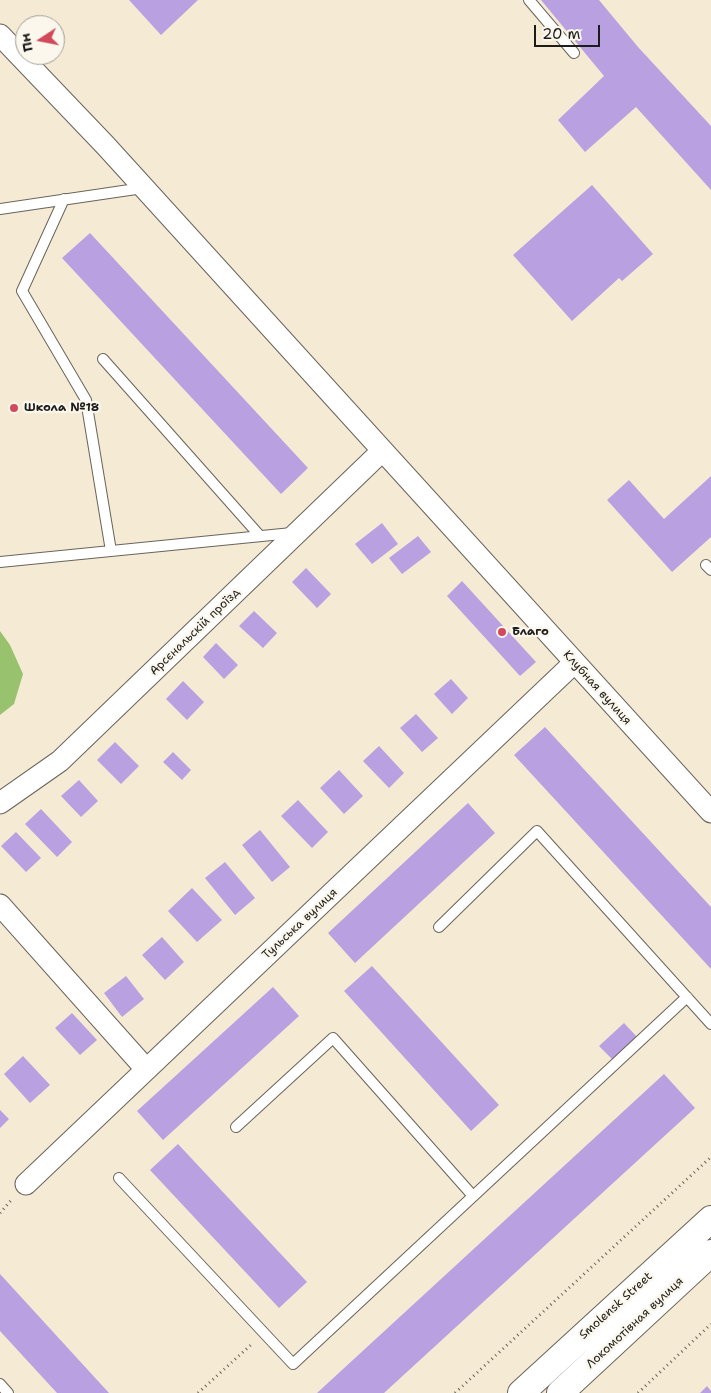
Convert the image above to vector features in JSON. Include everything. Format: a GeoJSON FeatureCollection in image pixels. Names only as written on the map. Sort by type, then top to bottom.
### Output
{"type":"FeatureCollection","features":[{"type":"Feature","properties":{"kind":"street","name":"Клубная вулиця"},"geometry":{"type":"LineString","coordinates":[[0,35],[106,146],[711,812]]}},
{"type":"Feature","properties":{"kind":"street","name":"Арсєнальскій проїзд"},"geometry":{"type":"LineString","coordinates":[[0,803],[60,761],[382,451]]}},
{"type":"Feature","properties":{"kind":"street","name":"Тульська вулиця"},"geometry":{"type":"LineString","coordinates":[[26,1184],[574,663]]}},
{"type":"Feature","properties":{"kind":"street"},"geometry":{"type":"LineString","coordinates":[[0,905],[146,1069]]}},
{"type":"Feature","properties":{"kind":"street","name":"Smolensk Street"},"geometry":{"type":"LineString","coordinates":[[521,1393],[711,1220]]}},
{"type":"Feature","properties":{"kind":"street","name":"Локомотівная вулиця"},"geometry":{"type":"LineString","coordinates":[[560,1393],[711,1253]]}},
{"type":"Feature","properties":{"kind":"lane"},"geometry":{"type":"LineString","coordinates":[[529,0],[574,53]]}},
{"type":"Feature","properties":{"kind":"lane"},"geometry":{"type":"LineString","coordinates":[[0,209],[143,188]]}},
{"type":"Feature","properties":{"kind":"lane"},"geometry":{"type":"LineString","coordinates":[[64,199],[22,291],[86,400],[111,551]]}},
{"type":"Feature","properties":{"kind":"lane"},"geometry":{"type":"LineString","coordinates":[[103,359],[260,536]]}},
{"type":"Feature","properties":{"kind":"lane"},"geometry":{"type":"LineString","coordinates":[[0,562],[298,532]]}},
{"type":"Feature","properties":{"kind":"lane"},"geometry":{"type":"LineString","coordinates":[[439,927],[537,831],[711,1024]]}},
{"type":"Feature","properties":{"kind":"lane"},"geometry":{"type":"LineString","coordinates":[[119,1178],[293,1364],[687,997]]}},
{"type":"Feature","properties":{"kind":"lane"},"geometry":{"type":"LineString","coordinates":[[236,1127],[333,1038],[473,1196]]}},
{"type":"Feature","properties":{"kind":"lane"},"geometry":{"type":"LineString","coordinates":[[0,1384],[8,1393]]}},
{"type":"Feature","properties":{"kind":"path"},"geometry":{"type":"LineString","coordinates":[[455,1393],[711,1157]]}},
{"type":"Feature","properties":{"kind":"path"},"geometry":{"type":"LineString","coordinates":[[638,1393],[711,1324]]}},
{"type":"Feature","properties":{"kind":"path"},"geometry":{"type":"LineString","coordinates":[[198,1393],[263,1333]]}},
{"type":"Feature","properties":{"kind":"green space"},"geometry":{"type":"Polygon","coordinates":[[[0,631],[10,645],[23,674],[14,704],[0,715],[0,631]]]}},
{"type":"Feature","properties":{"kind":"building"},"geometry":{"type":"Polygon","coordinates":[[[129,0],[198,0],[161,35],[129,0]]]}},
{"type":"Feature","properties":{"kind":"building"},"geometry":{"type":"Polygon","coordinates":[[[541,0],[599,0],[638,47],[711,126],[711,190],[636,107],[585,152],[558,120],[604,76],[541,0]]]}},
{"type":"Feature","properties":{"kind":"building"},"geometry":{"type":"Polygon","coordinates":[[[592,185],[653,254],[622,281],[619,278],[572,321],[513,255],[592,185]]]}},
{"type":"Feature","properties":{"kind":"building"},"geometry":{"type":"Polygon","coordinates":[[[90,233],[308,468],[281,494],[62,258],[90,233]]]}},
{"type":"Feature","properties":{"kind":"building"},"geometry":{"type":"Polygon","coordinates":[[[711,476],[711,537],[672,572],[607,500],[629,480],[664,519],[711,476]]]}},
{"type":"Feature","properties":{"kind":"building"},"geometry":{"type":"Polygon","coordinates":[[[382,523],[398,544],[372,564],[355,544],[382,523]]]}},
{"type":"Feature","properties":{"kind":"building"},"geometry":{"type":"Polygon","coordinates":[[[418,536],[431,552],[402,574],[389,558],[418,536]]]}},
{"type":"Feature","properties":{"kind":"building"},"geometry":{"type":"Polygon","coordinates":[[[306,568],[331,594],[317,608],[292,582],[306,568]]]}},
{"type":"Feature","properties":{"kind":"building"},"geometry":{"type":"Polygon","coordinates":[[[462,581],[536,662],[520,676],[447,596],[462,581]]]}},
{"type":"Feature","properties":{"kind":"building"},"geometry":{"type":"Polygon","coordinates":[[[254,611],[277,633],[263,648],[239,626],[254,611]]]}},
{"type":"Feature","properties":{"kind":"building"},"geometry":{"type":"Polygon","coordinates":[[[216,643],[238,665],[224,679],[203,657],[216,643]]]}},
{"type":"Feature","properties":{"kind":"building"},"geometry":{"type":"Polygon","coordinates":[[[451,679],[468,698],[452,714],[434,694],[451,679]]]}},
{"type":"Feature","properties":{"kind":"building"},"geometry":{"type":"Polygon","coordinates":[[[183,681],[204,702],[187,720],[166,699],[183,681]]]}},
{"type":"Feature","properties":{"kind":"building"},"geometry":{"type":"Polygon","coordinates":[[[416,714],[438,738],[422,752],[400,728],[416,714]]]}},
{"type":"Feature","properties":{"kind":"building"},"geometry":{"type":"Polygon","coordinates":[[[545,727],[711,907],[711,969],[514,755],[545,727]]]}},
{"type":"Feature","properties":{"kind":"building"},"geometry":{"type":"Polygon","coordinates":[[[115,742],[139,766],[121,784],[97,760],[115,742]]]}},
{"type":"Feature","properties":{"kind":"building"},"geometry":{"type":"Polygon","coordinates":[[[379,746],[404,773],[389,788],[363,761],[379,746]]]}},
{"type":"Feature","properties":{"kind":"building"},"geometry":{"type":"Polygon","coordinates":[[[173,752],[191,770],[182,780],[163,762],[173,752]]]}},
{"type":"Feature","properties":{"kind":"building"},"geometry":{"type":"Polygon","coordinates":[[[339,770],[363,796],[344,814],[320,788],[339,770]]]}},
{"type":"Feature","properties":{"kind":"building"},"geometry":{"type":"Polygon","coordinates":[[[79,780],[98,801],[81,817],[61,796],[79,780]]]}},
{"type":"Feature","properties":{"kind":"building"},"geometry":{"type":"Polygon","coordinates":[[[298,800],[328,832],[312,848],[281,816],[298,800]]]}},
{"type":"Feature","properties":{"kind":"building"},"geometry":{"type":"Polygon","coordinates":[[[468,803],[495,833],[355,963],[328,933],[468,803]]]}},
{"type":"Feature","properties":{"kind":"building"},"geometry":{"type":"Polygon","coordinates":[[[41,809],[72,842],[57,857],[25,824],[41,809]]]}},
{"type":"Feature","properties":{"kind":"building"},"geometry":{"type":"Polygon","coordinates":[[[260,830],[290,867],[272,882],[242,845],[260,830]]]}},
{"type":"Feature","properties":{"kind":"building"},"geometry":{"type":"Polygon","coordinates":[[[16,832],[41,858],[26,872],[1,846],[16,832]]]}},
{"type":"Feature","properties":{"kind":"building"},"geometry":{"type":"Polygon","coordinates":[[[225,862],[255,898],[235,915],[205,878],[225,862]]]}},
{"type":"Feature","properties":{"kind":"building"},"geometry":{"type":"Polygon","coordinates":[[[192,888],[222,920],[197,942],[168,911],[192,888]]]}},
{"type":"Feature","properties":{"kind":"building"},"geometry":{"type":"Polygon","coordinates":[[[162,937],[184,962],[165,980],[142,955],[162,937]]]}},
{"type":"Feature","properties":{"kind":"building"},"geometry":{"type":"Polygon","coordinates":[[[372,966],[499,1105],[471,1131],[344,991],[372,966]]]}},
{"type":"Feature","properties":{"kind":"building"},"geometry":{"type":"Polygon","coordinates":[[[126,976],[144,999],[122,1017],[104,993],[126,976]]]}},
{"type":"Feature","properties":{"kind":"building"},"geometry":{"type":"Polygon","coordinates":[[[273,987],[299,1016],[163,1140],[137,1111],[273,987]]]}},
{"type":"Feature","properties":{"kind":"building"},"geometry":{"type":"Polygon","coordinates":[[[72,1013],[97,1040],[80,1055],[55,1028],[72,1013]]]}},
{"type":"Feature","properties":{"kind":"building"},"geometry":{"type":"Polygon","coordinates":[[[624,1023],[637,1037],[612,1059],[599,1046],[624,1023]]]}},
{"type":"Feature","properties":{"kind":"building"},"geometry":{"type":"Polygon","coordinates":[[[23,1056],[50,1085],[30,1103],[4,1074],[23,1056]]]}},
{"type":"Feature","properties":{"kind":"building"},"geometry":{"type":"Polygon","coordinates":[[[664,1074],[695,1108],[384,1393],[317,1393],[664,1074]]]}},
{"type":"Feature","properties":{"kind":"building"},"geometry":{"type":"Polygon","coordinates":[[[0,1110],[9,1119],[0,1128],[0,1110]]]}},
{"type":"Feature","properties":{"kind":"building"},"geometry":{"type":"Polygon","coordinates":[[[178,1144],[307,1282],[279,1308],[150,1170],[178,1144]]]}},
{"type":"Feature","properties":{"kind":"building"},"geometry":{"type":"Polygon","coordinates":[[[0,1274],[109,1393],[57,1393],[0,1331],[0,1274]]]}},
{"type":"Feature","properties":{"kind":"building"},"geometry":{"type":"Polygon","coordinates":[[[707,1386],[711,1393],[700,1393],[707,1386]]]}},
{"type":"Feature","properties":{"kind":"place","name":"Школа №18"},"geometry":{"type":"Point","coordinates":[14,408]}},
{"type":"Feature","properties":{"kind":"place","name":"Благо"},"geometry":{"type":"Point","coordinates":[502,632]}}]}
